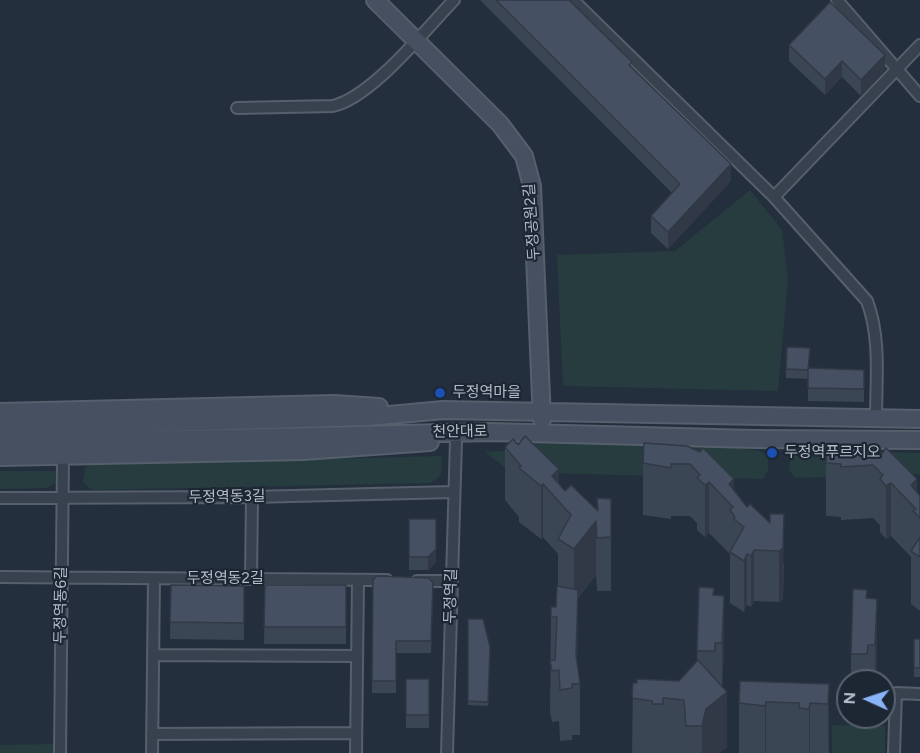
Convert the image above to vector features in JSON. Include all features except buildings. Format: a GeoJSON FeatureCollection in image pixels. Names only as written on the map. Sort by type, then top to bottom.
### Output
{"type":"FeatureCollection","features":[{"type":"Feature","properties":{"kind":"main road","name":"두정공원2길"},"geometry":{"type":"LineString","coordinates":[[375,0],[500,124],[524,156],[532,186],[542,433]]}},
{"type":"Feature","properties":{"kind":"main road"},"geometry":{"type":"LineString","coordinates":[[0,412],[334,404],[443,410]]}},
{"type":"Feature","properties":{"kind":"main road","name":"천안대로"},"geometry":{"type":"LineString","coordinates":[[0,428],[368,417],[443,410],[920,419]]}},
{"type":"Feature","properties":{"kind":"main road","name":"천안대로"},"geometry":{"type":"LineString","coordinates":[[0,443],[253,439],[359,433],[490,432],[765,440],[920,440]]}},
{"type":"Feature","properties":{"kind":"main road"},"geometry":{"type":"LineString","coordinates":[[0,457],[303,451],[456,440],[490,432]]}},
{"type":"Feature","properties":{"kind":"street"},"geometry":{"type":"LineString","coordinates":[[237,108],[333,106],[349,102],[366,90],[454,0]]}},
{"type":"Feature","properties":{"kind":"street"},"geometry":{"type":"LineString","coordinates":[[573,0],[774,197],[867,301],[874,320],[876,341],[876,419]]}},
{"type":"Feature","properties":{"kind":"street"},"geometry":{"type":"LineString","coordinates":[[837,0],[920,96]]}},
{"type":"Feature","properties":{"kind":"street"},"geometry":{"type":"LineString","coordinates":[[774,197],[920,45]]}},
{"type":"Feature","properties":{"kind":"street","name":"두정역길"},"geometry":{"type":"LineString","coordinates":[[447,753],[456,440]]}},
{"type":"Feature","properties":{"kind":"street","name":"두정역동6길"},"geometry":{"type":"LineString","coordinates":[[60,753],[63,456]]}},
{"type":"Feature","properties":{"kind":"street","name":"두정역동3길"},"geometry":{"type":"LineString","coordinates":[[0,498],[252,497],[453,492]]}},
{"type":"Feature","properties":{"kind":"street"},"geometry":{"type":"LineString","coordinates":[[251,579],[252,497]]}},
{"type":"Feature","properties":{"kind":"street","name":"두정역동2길"},"geometry":{"type":"LineString","coordinates":[[0,578],[451,581]]}},
{"type":"Feature","properties":{"kind":"street"},"geometry":{"type":"LineString","coordinates":[[152,753],[154,579]]}},
{"type":"Feature","properties":{"kind":"street"},"geometry":{"type":"LineString","coordinates":[[356,753],[357,580]]}},
{"type":"Feature","properties":{"kind":"street"},"geometry":{"type":"LineString","coordinates":[[153,655],[357,656]]}},
{"type":"Feature","properties":{"kind":"street"},"geometry":{"type":"LineString","coordinates":[[894,753],[896,693],[920,694]]}},
{"type":"Feature","properties":{"kind":"street"},"geometry":{"type":"LineString","coordinates":[[152,734],[356,733]]}},
{"type":"Feature","properties":{"kind":"green space"},"geometry":{"type":"Polygon","coordinates":[[[750,190],[782,230],[788,280],[778,391],[563,386],[557,255],[675,251],[750,190]]]}},
{"type":"Feature","properties":{"kind":"green space"},"geometry":{"type":"Polygon","coordinates":[[[525,441],[721,445],[759,451],[768,456],[768,470],[763,479],[511,472],[485,452],[523,450],[525,441]]]}},
{"type":"Feature","properties":{"kind":"green space"},"geometry":{"type":"Polygon","coordinates":[[[821,450],[920,453],[920,474],[795,478],[789,470],[790,456],[821,450]]]}},
{"type":"Feature","properties":{"kind":"green space"},"geometry":{"type":"Polygon","coordinates":[[[442,456],[441,475],[431,483],[92,490],[83,482],[85,468],[89,465],[442,456]]]}},
{"type":"Feature","properties":{"kind":"green space"},"geometry":{"type":"Polygon","coordinates":[[[0,471],[55,471],[55,483],[47,488],[0,489],[0,471]]]}},
{"type":"Feature","properties":{"kind":"green space"},"geometry":{"type":"Polygon","coordinates":[[[832,725],[836,725],[836,729],[885,729],[885,753],[832,753],[832,725]]]}},
{"type":"Feature","properties":{"kind":"green space"},"geometry":{"type":"Polygon","coordinates":[[[55,744],[55,753],[0,753],[0,745],[55,744]]]}},
{"type":"Feature","properties":{"kind":"place","name":"두정역마을"},"geometry":{"type":"Point","coordinates":[440,393]}},
{"type":"Feature","properties":{"kind":"place","name":"두정역푸르지오"},"geometry":{"type":"Point","coordinates":[772,453]}}]}
